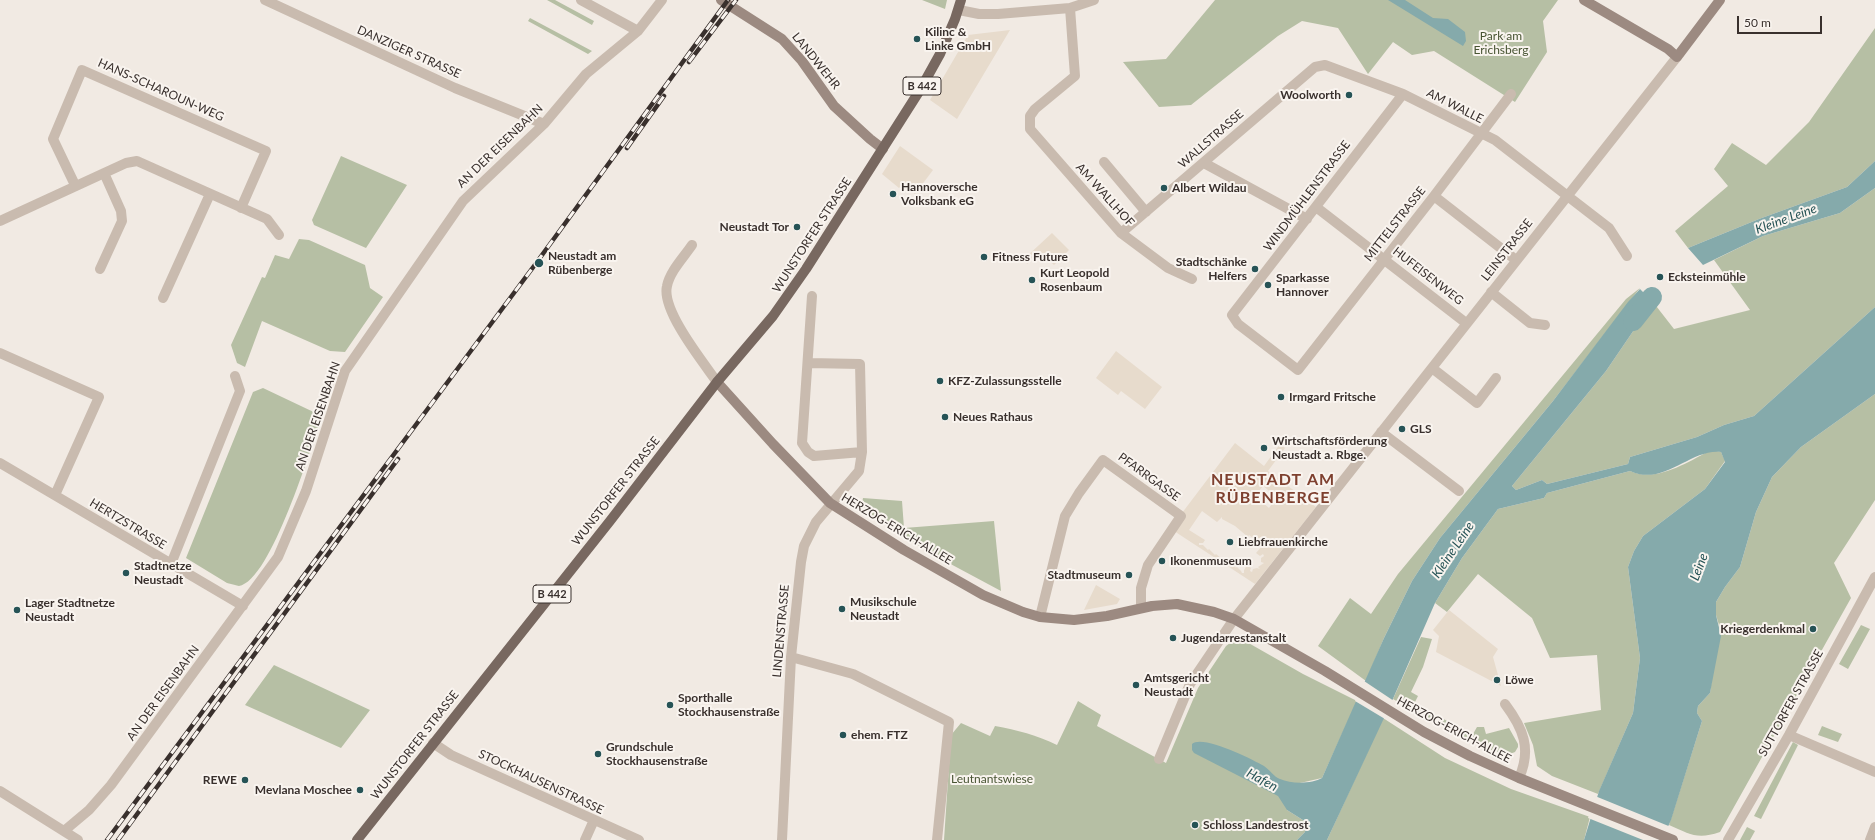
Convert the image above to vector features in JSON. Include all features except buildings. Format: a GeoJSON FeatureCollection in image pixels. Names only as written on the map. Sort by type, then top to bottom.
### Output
{"type":"FeatureCollection","features":[{"type":"Feature","properties":{"kind":"main road","name":"LANDWEHR"},"geometry":{"type":"LineString","coordinates":[[721,0],[766,28],[782,40],[802,61],[834,106],[883,149]]}},
{"type":"Feature","properties":{"kind":"main road","name":"B 442"},"geometry":{"type":"LineString","coordinates":[[883,149],[920,90],[940,54],[959,10],[961,0]]}},
{"type":"Feature","properties":{"kind":"main road"},"geometry":{"type":"LineString","coordinates":[[1584,0],[1668,50],[1676,57]]}},
{"type":"Feature","properties":{"kind":"main road","name":"LEINSTRASSE"},"geometry":{"type":"LineString","coordinates":[[1676,57],[1720,0]]}},
{"type":"Feature","properties":{"kind":"main road","name":"WUNSTORFER STRASSE"},"geometry":{"type":"LineString","coordinates":[[356,840],[610,521],[717,382],[773,316],[789,294],[883,149]]}},
{"type":"Feature","properties":{"kind":"main road","name":"HERZOG-ERICH-ALLEE"},"geometry":{"type":"LineString","coordinates":[[717,382],[773,444],[830,503],[904,550],[983,595],[1023,612],[1040,617],[1074,620],[1107,616],[1142,608],[1177,604],[1214,612],[1234,619],[1259,632],[1391,712],[1470,756],[1519,778],[1673,840]]}},
{"type":"Feature","properties":{"kind":"street","name":"DANZIGER STRASSE"},"geometry":{"type":"LineString","coordinates":[[266,0],[455,88],[544,124]]}},
{"type":"Feature","properties":{"kind":"street"},"geometry":{"type":"LineString","coordinates":[[581,0],[638,31]]}},
{"type":"Feature","properties":{"kind":"street","name":"AN DER EISENBAHN"},"geometry":{"type":"LineString","coordinates":[[64,831],[88,810],[112,785],[278,557],[306,491],[345,371],[467,196],[544,124],[586,74],[638,31],[662,0]]}},
{"type":"Feature","properties":{"kind":"street"},"geometry":{"type":"LineString","coordinates":[[959,10],[979,14],[998,14],[1070,8],[1094,0]]}},
{"type":"Feature","properties":{"kind":"street","name":"AM WALLHOF"},"geometry":{"type":"LineString","coordinates":[[1070,8],[1075,76],[1034,109],[1030,116],[1030,129],[1121,233],[1168,268],[1192,279]]}},
{"type":"Feature","properties":{"kind":"street","name":"LEINSTRASSE"},"geometry":{"type":"LineString","coordinates":[[1159,759],[1190,684],[1234,619],[1676,57]]}},
{"type":"Feature","properties":{"kind":"street","name":"AM WALLE"},"geometry":{"type":"LineString","coordinates":[[1319,65],[1325,65],[1403,94],[1480,134],[1495,140],[1609,228],[1627,256]]}},
{"type":"Feature","properties":{"kind":"street","name":"WALLSTRASSE"},"geometry":{"type":"LineString","coordinates":[[1121,233],[1319,65]]}},
{"type":"Feature","properties":{"kind":"street","name":"HANS-SCHAROUN-WEG"},"geometry":{"type":"LineString","coordinates":[[75,185],[53,139],[82,70],[266,151],[242,208]]}},
{"type":"Feature","properties":{"kind":"street","name":"WINDMÜHLENSTRASSE"},"geometry":{"type":"LineString","coordinates":[[1298,370],[1238,324],[1232,315],[1403,94]]}},
{"type":"Feature","properties":{"kind":"street","name":"MITTELSTRASSE"},"geometry":{"type":"LineString","coordinates":[[1298,370],[1384,258],[1434,196],[1511,94]]}},
{"type":"Feature","properties":{"kind":"street"},"geometry":{"type":"LineString","coordinates":[[0,221],[104,172],[126,163],[137,161],[267,219],[279,235]]}},
{"type":"Feature","properties":{"kind":"street"},"geometry":{"type":"LineString","coordinates":[[1104,162],[1146,212]]}},
{"type":"Feature","properties":{"kind":"street"},"geometry":{"type":"LineString","coordinates":[[1204,162],[1307,219]]}},
{"type":"Feature","properties":{"kind":"street"},"geometry":{"type":"LineString","coordinates":[[100,268],[122,221],[122,211],[104,172]]}},
{"type":"Feature","properties":{"kind":"street"},"geometry":{"type":"LineString","coordinates":[[163,298],[210,194]]}},
{"type":"Feature","properties":{"kind":"street"},"geometry":{"type":"LineString","coordinates":[[1434,196],[1516,260]]}},
{"type":"Feature","properties":{"kind":"street","name":"HUFEISENWEG"},"geometry":{"type":"LineString","coordinates":[[1316,206],[1466,323]]}},
{"type":"Feature","properties":{"kind":"street"},"geometry":{"type":"LineString","coordinates":[[692,245],[669,278],[666,291],[667,302],[679,326],[717,382]]}},
{"type":"Feature","properties":{"kind":"street"},"geometry":{"type":"LineString","coordinates":[[1491,292],[1530,323],[1545,325]]}},
{"type":"Feature","properties":{"kind":"street"},"geometry":{"type":"LineString","coordinates":[[812,296],[809,363],[802,443],[808,452],[814,456],[862,452]]}},
{"type":"Feature","properties":{"kind":"street"},"geometry":{"type":"LineString","coordinates":[[0,353],[99,397],[55,495]]}},
{"type":"Feature","properties":{"kind":"street","name":"LINDENSTRASSE"},"geometry":{"type":"LineString","coordinates":[[782,840],[791,658],[804,546],[816,522],[830,503],[858,471],[862,452],[860,364],[809,363]]}},
{"type":"Feature","properties":{"kind":"street"},"geometry":{"type":"LineString","coordinates":[[1432,368],[1477,403],[1496,378]]}},
{"type":"Feature","properties":{"kind":"street"},"geometry":{"type":"LineString","coordinates":[[171,564],[240,391],[235,376]]}},
{"type":"Feature","properties":{"kind":"street"},"geometry":{"type":"LineString","coordinates":[[1381,432],[1459,491]]}},
{"type":"Feature","properties":{"kind":"street","name":"PFARRGASSE"},"geometry":{"type":"LineString","coordinates":[[1040,617],[1065,516],[1102,460],[1181,516],[1148,565],[1142,588],[1142,608]]}},
{"type":"Feature","properties":{"kind":"street","name":"HERTZSTRASSE"},"geometry":{"type":"LineString","coordinates":[[0,463],[243,606]]}},
{"type":"Feature","properties":{"kind":"street","name":"SUTTORFER STRASSE"},"geometry":{"type":"LineString","coordinates":[[1728,840],[1789,735],[1875,577]]}},
{"type":"Feature","properties":{"kind":"street"},"geometry":{"type":"LineString","coordinates":[[791,658],[853,674],[949,722],[937,840]]}},
{"type":"Feature","properties":{"kind":"street"},"geometry":{"type":"LineString","coordinates":[[1505,704],[1524,739],[1526,747],[1524,767],[1519,778]]}},
{"type":"Feature","properties":{"kind":"street"},"geometry":{"type":"LineString","coordinates":[[1789,735],[1875,772]]}},
{"type":"Feature","properties":{"kind":"street","name":"STOCKHAUSENSTRASSE"},"geometry":{"type":"LineString","coordinates":[[433,743],[457,758],[639,840]]}},
{"type":"Feature","properties":{"kind":"street"},"geometry":{"type":"LineString","coordinates":[[0,791],[78,840]]}},
{"type":"Feature","properties":{"kind":"street"},"geometry":{"type":"LineString","coordinates":[[585,840],[594,820]]}},
{"type":"Feature","properties":{"kind":"street"},"geometry":{"type":"LineString","coordinates":[[1870,840],[1875,827]]}},
{"type":"Feature","properties":{"kind":"green space"},"geometry":{"type":"Polygon","coordinates":[[[547,0],[555,0],[594,21],[592,25],[547,0]]]}},
{"type":"Feature","properties":{"kind":"green space"},"geometry":{"type":"Polygon","coordinates":[[[922,0],[947,0],[945,9],[922,0]]]}},
{"type":"Feature","properties":{"kind":"green space","name":"Park am Erichsberg"},"geometry":{"type":"Polygon","coordinates":[[[1215,0],[1558,0],[1543,21],[1547,52],[1515,102],[1434,51],[1412,55],[1393,42],[1368,74],[1338,28],[1302,21],[1278,36],[1191,105],[1159,107],[1123,62],[1166,59],[1215,0]]]}},
{"type":"Feature","properties":{"kind":"green space"},"geometry":{"type":"Polygon","coordinates":[[[530,18],[592,51],[588,54],[528,21],[530,18]]]}},
{"type":"Feature","properties":{"kind":"green space"},"geometry":{"type":"Polygon","coordinates":[[[1875,28],[1875,161],[1847,187],[1759,219],[1688,248],[1675,231],[1728,186],[1714,169],[1732,143],[1766,165],[1809,122],[1875,28]]]}},
{"type":"Feature","properties":{"kind":"green space"},"geometry":{"type":"Polygon","coordinates":[[[341,156],[407,185],[366,248],[314,225],[312,220],[341,156]]]}},
{"type":"Feature","properties":{"kind":"green space"},"geometry":{"type":"Polygon","coordinates":[[[1875,188],[1875,307],[1754,416],[1724,425],[1697,437],[1630,457],[1628,464],[1547,484],[1542,480],[1516,490],[1512,486],[1606,371],[1653,302],[1674,329],[1750,310],[1714,260],[1763,236],[1840,213],[1875,188]]]}},
{"type":"Feature","properties":{"kind":"green space"},"geometry":{"type":"Polygon","coordinates":[[[299,239],[309,240],[365,265],[370,288],[383,297],[345,352],[330,351],[262,321],[245,367],[237,363],[231,345],[262,277],[265,278],[275,255],[289,259],[299,239]]]}},
{"type":"Feature","properties":{"kind":"green space"},"geometry":{"type":"Polygon","coordinates":[[[1640,288],[1553,401],[1440,538],[1412,581],[1384,638],[1366,681],[1318,646],[1350,598],[1371,614],[1398,574],[1626,299],[1640,288]]]}},
{"type":"Feature","properties":{"kind":"green space"},"geometry":{"type":"Polygon","coordinates":[[[263,388],[322,416],[299,482],[276,538],[264,562],[251,579],[239,586],[227,583],[186,558],[253,392],[263,388]]]}},
{"type":"Feature","properties":{"kind":"green space"},"geometry":{"type":"Polygon","coordinates":[[[1875,394],[1875,500],[1834,563],[1851,598],[1720,832],[1699,836],[1669,825],[1702,721],[1697,713],[1698,706],[1710,693],[1719,625],[1716,615],[1716,602],[1740,567],[1756,512],[1772,477],[1801,447],[1875,394]]]}},
{"type":"Feature","properties":{"kind":"green space"},"geometry":{"type":"Polygon","coordinates":[[[1711,450],[1721,452],[1725,461],[1705,489],[1643,536],[1634,551],[1628,567],[1640,658],[1633,713],[1598,794],[1552,776],[1537,766],[1533,745],[1524,723],[1601,710],[1597,655],[1550,658],[1532,618],[1478,574],[1447,612],[1435,603],[1462,558],[1498,509],[1544,498],[1547,493],[1630,471],[1640,474],[1650,474],[1672,470],[1711,450]]]}},
{"type":"Feature","properties":{"kind":"green space"},"geometry":{"type":"Polygon","coordinates":[[[863,498],[902,501],[904,528],[994,521],[1001,591],[930,553],[867,512],[864,509],[862,502],[863,498]]]}},
{"type":"Feature","properties":{"kind":"green space"},"geometry":{"type":"Polygon","coordinates":[[[1861,625],[1870,629],[1848,669],[1839,664],[1861,625]]]}},
{"type":"Feature","properties":{"kind":"green space"},"geometry":{"type":"Polygon","coordinates":[[[1421,637],[1432,639],[1423,667],[1411,692],[1418,696],[1414,704],[1473,734],[1477,727],[1484,727],[1486,734],[1509,728],[1518,744],[1515,752],[1507,755],[1491,750],[1430,720],[1393,699],[1421,637]]]}},
{"type":"Feature","properties":{"kind":"green space","name":"Leutnantswiese"},"geometry":{"type":"Polygon","coordinates":[[[1239,640],[1245,641],[1303,674],[1357,701],[1322,778],[1300,783],[1287,810],[1306,822],[1305,832],[1297,840],[944,840],[951,735],[961,723],[990,736],[995,726],[1027,733],[1057,745],[1078,701],[1101,715],[1097,726],[1166,763],[1198,688],[1226,646],[1239,640]]]}},
{"type":"Feature","properties":{"kind":"green space"},"geometry":{"type":"Polygon","coordinates":[[[274,665],[370,710],[341,748],[245,705],[274,665]]]}},
{"type":"Feature","properties":{"kind":"green space"},"geometry":{"type":"Polygon","coordinates":[[[1383,718],[1445,758],[1511,789],[1590,817],[1584,840],[1327,840],[1383,718]]]}},
{"type":"Feature","properties":{"kind":"green space"},"geometry":{"type":"Polygon","coordinates":[[[1822,726],[1842,734],[1838,742],[1818,735],[1822,726]]]}},
{"type":"Feature","properties":{"kind":"green space"},"geometry":{"type":"Polygon","coordinates":[[[1793,742],[1798,745],[1761,819],[1754,816],[1793,742]]]}},
{"type":"Feature","properties":{"kind":"green space"},"geometry":{"type":"Polygon","coordinates":[[[1747,827],[1755,831],[1750,840],[1740,840],[1747,827]]]}},
{"type":"Feature","properties":{"kind":"shaded area"},"geometry":{"type":"Polygon","coordinates":[[[1010,30],[957,119],[930,100],[968,35],[1010,30]]]}},
{"type":"Feature","properties":{"kind":"shaded area"},"geometry":{"type":"Polygon","coordinates":[[[900,146],[933,170],[915,194],[902,185],[899,188],[882,174],[900,146]]]}},
{"type":"Feature","properties":{"kind":"shaded area"},"geometry":{"type":"Polygon","coordinates":[[[1052,233],[1069,250],[1054,265],[1040,251],[1027,264],[1025,258],[1052,233]]]}},
{"type":"Feature","properties":{"kind":"shaded area"},"geometry":{"type":"Polygon","coordinates":[[[1116,351],[1162,387],[1145,409],[1121,391],[1118,395],[1096,378],[1116,351]]]}},
{"type":"Feature","properties":{"kind":"shaded area"},"geometry":{"type":"Polygon","coordinates":[[[1235,443],[1264,466],[1280,444],[1285,448],[1268,471],[1316,507],[1255,584],[1174,531],[1182,513],[1235,443]],[[1263,486],[1255,496],[1269,508],[1277,497],[1263,486]],[[1202,511],[1189,530],[1205,540],[1203,543],[1199,543],[1199,545],[1203,545],[1215,555],[1216,554],[1222,559],[1223,558],[1229,562],[1229,564],[1230,563],[1236,567],[1235,568],[1237,567],[1242,573],[1244,573],[1247,565],[1251,568],[1250,571],[1252,572],[1253,569],[1260,569],[1258,567],[1264,563],[1261,562],[1261,558],[1264,556],[1263,554],[1260,556],[1256,553],[1263,545],[1262,543],[1260,544],[1249,535],[1248,537],[1235,526],[1222,519],[1222,517],[1217,522],[1202,511]]]}},
{"type":"Feature","properties":{"kind":"shaded area"},"geometry":{"type":"Polygon","coordinates":[[[1096,585],[1120,599],[1117,604],[1084,610],[1096,585]]]}},
{"type":"Feature","properties":{"kind":"shaded area"},"geometry":{"type":"Polygon","coordinates":[[[1449,610],[1498,649],[1493,657],[1501,686],[1436,652],[1439,636],[1433,630],[1449,610]]]}},
{"type":"Feature","properties":{"kind":"water"},"geometry":{"type":"Polygon","coordinates":[[[1388,0],[1405,0],[1433,18],[1448,19],[1465,32],[1466,41],[1463,46],[1388,0]]]}},
{"type":"Feature","properties":{"kind":"water"},"geometry":{"type":"Polygon","coordinates":[[[1875,161],[1875,188],[1840,213],[1763,236],[1703,265],[1688,248],[1759,219],[1847,187],[1875,161]]]}},
{"type":"Feature","properties":{"kind":"water"},"geometry":{"type":"Polygon","coordinates":[[[1640,289],[1653,302],[1606,371],[1512,486],[1516,490],[1542,480],[1547,484],[1628,464],[1630,457],[1697,437],[1724,425],[1754,416],[1875,307],[1875,394],[1801,447],[1772,477],[1756,512],[1740,567],[1716,602],[1716,615],[1721,636],[1710,693],[1698,706],[1697,713],[1702,721],[1671,820],[1662,840],[1584,840],[1599,791],[1633,713],[1640,658],[1628,567],[1634,551],[1643,536],[1705,489],[1725,462],[1721,452],[1710,452],[1666,471],[1642,475],[1630,471],[1547,493],[1544,498],[1498,509],[1462,558],[1435,603],[1392,701],[1327,840],[1297,840],[1305,832],[1306,822],[1287,810],[1278,796],[1194,753],[1192,750],[1192,744],[1197,742],[1206,742],[1227,749],[1264,766],[1276,777],[1285,781],[1307,782],[1322,778],[1384,638],[1412,581],[1440,538],[1553,401],[1628,302],[1640,289]]]}},
{"type":"Feature","properties":{"kind":"pier"},"geometry":{"type":"Polygon","coordinates":[[[1364,681],[1394,701],[1385,719],[1355,701],[1364,681]]]}},
{"type":"Feature","properties":{"kind":"pier"},"geometry":{"type":"Polygon","coordinates":[[[1595,796],[1671,827],[1664,840],[1643,840],[1588,818],[1595,796]]]}},
{"type":"Feature","properties":{"kind":"waterway","name":"Kleine Leine"},"geometry":{"type":"LineString","coordinates":[[1633,321],[1652,297]]}},
{"type":"Feature","properties":{"kind":"railway"},"geometry":{"type":"LineString","coordinates":[[107,840],[534,266],[728,0]]}},
{"type":"Feature","properties":{"kind":"railway"},"geometry":{"type":"LineString","coordinates":[[689,62],[736,0]]}},
{"type":"Feature","properties":{"kind":"railway"},"geometry":{"type":"LineString","coordinates":[[627,148],[664,96]]}},
{"type":"Feature","properties":{"kind":"railway"},"geometry":{"type":"LineString","coordinates":[[118,840],[398,459]]}},
{"type":"Feature","properties":{"kind":"place","name":"Kilinc & Linke GmbH"},"geometry":{"type":"Point","coordinates":[917,39]}},
{"type":"Feature","properties":{"kind":"place","name":"Woolworth"},"geometry":{"type":"Point","coordinates":[1349,95]}},
{"type":"Feature","properties":{"kind":"place","name":"Albert Wildau"},"geometry":{"type":"Point","coordinates":[1164,188]}},
{"type":"Feature","properties":{"kind":"place","name":"Hannoversche Volksbank eG"},"geometry":{"type":"Point","coordinates":[893,194]}},
{"type":"Feature","properties":{"kind":"place","name":"Neustadt Tor"},"geometry":{"type":"Point","coordinates":[797,227]}},
{"type":"Feature","properties":{"kind":"place","name":"Fitness Future"},"geometry":{"type":"Point","coordinates":[984,257]}},
{"type":"Feature","properties":{"kind":"place","name":"Neustadt am Rübenberge"},"geometry":{"type":"Point","coordinates":[539,263]}},
{"type":"Feature","properties":{"kind":"place","name":"Stadtschänke Helfers"},"geometry":{"type":"Point","coordinates":[1255,269]}},
{"type":"Feature","properties":{"kind":"place","name":"Ecksteinmühle"},"geometry":{"type":"Point","coordinates":[1660,277]}},
{"type":"Feature","properties":{"kind":"place","name":"Kurt Leopold Rosenbaum"},"geometry":{"type":"Point","coordinates":[1032,280]}},
{"type":"Feature","properties":{"kind":"place","name":"Sparkasse Hannover"},"geometry":{"type":"Point","coordinates":[1268,285]}},
{"type":"Feature","properties":{"kind":"place","name":"KFZ-Zulassungsstelle"},"geometry":{"type":"Point","coordinates":[940,381]}},
{"type":"Feature","properties":{"kind":"place","name":"Irmgard Fritsche"},"geometry":{"type":"Point","coordinates":[1281,397]}},
{"type":"Feature","properties":{"kind":"place","name":"Neues Rathaus"},"geometry":{"type":"Point","coordinates":[945,417]}},
{"type":"Feature","properties":{"kind":"place","name":"GLS"},"geometry":{"type":"Point","coordinates":[1402,429]}},
{"type":"Feature","properties":{"kind":"place","name":"Wirtschaftsförderung Neustadt a. Rbge."},"geometry":{"type":"Point","coordinates":[1264,448]}},
{"type":"Feature","properties":{"kind":"place","name":"Liebfrauenkirche"},"geometry":{"type":"Point","coordinates":[1230,542]}},
{"type":"Feature","properties":{"kind":"place","name":"Ikonenmuseum"},"geometry":{"type":"Point","coordinates":[1162,561]}},
{"type":"Feature","properties":{"kind":"place","name":"Stadtnetze Neustadt"},"geometry":{"type":"Point","coordinates":[126,573]}},
{"type":"Feature","properties":{"kind":"place","name":"Stadtmuseum"},"geometry":{"type":"Point","coordinates":[1129,575]}},
{"type":"Feature","properties":{"kind":"place","name":"Musikschule Neustadt"},"geometry":{"type":"Point","coordinates":[842,609]}},
{"type":"Feature","properties":{"kind":"place","name":"Lager Stadtnetze Neustadt"},"geometry":{"type":"Point","coordinates":[17,610]}},
{"type":"Feature","properties":{"kind":"place","name":"Kriegerdenkmal"},"geometry":{"type":"Point","coordinates":[1813,629]}},
{"type":"Feature","properties":{"kind":"place","name":"Jugendarrestanstalt"},"geometry":{"type":"Point","coordinates":[1173,638]}},
{"type":"Feature","properties":{"kind":"place","name":"Löwe"},"geometry":{"type":"Point","coordinates":[1497,680]}},
{"type":"Feature","properties":{"kind":"place","name":"Amtsgericht Neustadt"},"geometry":{"type":"Point","coordinates":[1136,685]}},
{"type":"Feature","properties":{"kind":"place","name":"Sporthalle Stockhausenstraße"},"geometry":{"type":"Point","coordinates":[670,705]}},
{"type":"Feature","properties":{"kind":"place","name":"ehem. FTZ"},"geometry":{"type":"Point","coordinates":[843,735]}},
{"type":"Feature","properties":{"kind":"place","name":"Grundschule Stockhausenstraße"},"geometry":{"type":"Point","coordinates":[598,754]}},
{"type":"Feature","properties":{"kind":"place","name":"REWE"},"geometry":{"type":"Point","coordinates":[245,780]}},
{"type":"Feature","properties":{"kind":"place","name":"Mevlana Moschee"},"geometry":{"type":"Point","coordinates":[360,790]}},
{"type":"Feature","properties":{"kind":"place","name":"Schloss Landestrost"},"geometry":{"type":"Point","coordinates":[1195,825]}},
{"type":"Feature","properties":{"kind":"district","name":"NEUSTADT AM RÜBENBERGE"},"geometry":{"type":"Point","coordinates":[1273,489]}},
{"type":"Feature","properties":{"kind":"water label","name":"Leine"},"geometry":{"type":"Point","coordinates":[1699,567]}},
{"type":"Feature","properties":{"kind":"water label","name":"Hafen"},"geometry":{"type":"Point","coordinates":[1262,780]}}]}
